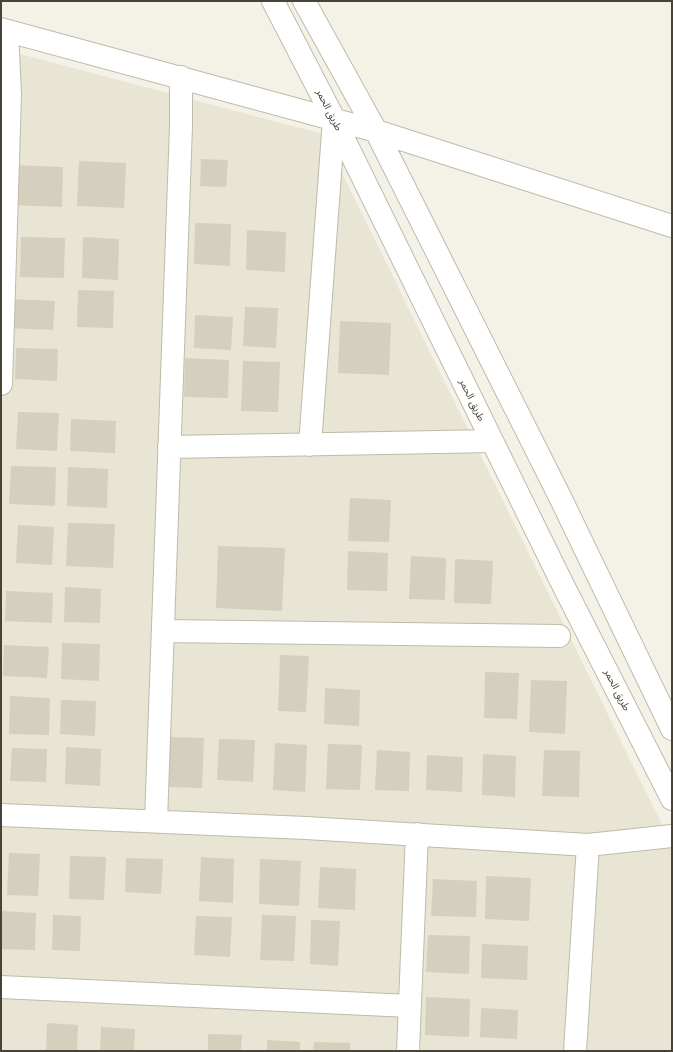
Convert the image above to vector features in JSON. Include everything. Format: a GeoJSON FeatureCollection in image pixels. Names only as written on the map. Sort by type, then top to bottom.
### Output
{"type":"FeatureCollection","features":[{"type":"Feature","properties":{"kind":"street","name":"طريق الحمر"},"geometry":{"type":"LineString","coordinates":[[273,1],[334,119],[562,583],[672,799]]}},
{"type":"Feature","properties":{"kind":"street"},"geometry":{"type":"LineString","coordinates":[[304,1],[376,131],[560,497],[672,729]]}},
{"type":"Feature","properties":{"kind":"street"},"geometry":{"type":"LineString","coordinates":[[1,384],[10,95],[4,30],[376,131],[672,226]]}},
{"type":"Feature","properties":{"kind":"street"},"geometry":{"type":"LineString","coordinates":[[156,821],[181,126],[181,77]]}},
{"type":"Feature","properties":{"kind":"street"},"geometry":{"type":"LineString","coordinates":[[310,445],[334,119]]}},
{"type":"Feature","properties":{"kind":"street"},"geometry":{"type":"LineString","coordinates":[[169,447],[492,441]]}},
{"type":"Feature","properties":{"kind":"street"},"geometry":{"type":"LineString","coordinates":[[163,631],[559,636]]}},
{"type":"Feature","properties":{"kind":"street"},"geometry":{"type":"LineString","coordinates":[[1,815],[306,828],[588,845],[672,836]]}},
{"type":"Feature","properties":{"kind":"street"},"geometry":{"type":"LineString","coordinates":[[408,1051],[417,834]]}},
{"type":"Feature","properties":{"kind":"street"},"geometry":{"type":"LineString","coordinates":[[575,1051],[588,845]]}},
{"type":"Feature","properties":{"kind":"street"},"geometry":{"type":"LineString","coordinates":[[1,987],[410,1006]]}},
{"type":"Feature","properties":{"kind":"shaded area"},"geometry":{"type":"Polygon","coordinates":[[[1,49],[323,134],[672,845],[672,1051],[1,1051],[1,49]]]}},
{"type":"Feature","properties":{"kind":"building"},"geometry":{"type":"Polygon","coordinates":[[[201,159],[228,160],[226,187],[200,186],[201,159]]]}},
{"type":"Feature","properties":{"kind":"building"},"geometry":{"type":"Polygon","coordinates":[[[79,161],[126,163],[124,208],[77,206],[79,161]]]}},
{"type":"Feature","properties":{"kind":"building"},"geometry":{"type":"Polygon","coordinates":[[[12,165],[63,167],[62,207],[10,205],[12,165]]]}},
{"type":"Feature","properties":{"kind":"building"},"geometry":{"type":"Polygon","coordinates":[[[195,223],[231,224],[230,266],[194,264],[195,223]]]}},
{"type":"Feature","properties":{"kind":"building"},"geometry":{"type":"Polygon","coordinates":[[[247,230],[286,232],[285,272],[246,270],[247,230]]]}},
{"type":"Feature","properties":{"kind":"building"},"geometry":{"type":"Polygon","coordinates":[[[21,237],[65,238],[64,278],[20,277],[21,237]]]}},
{"type":"Feature","properties":{"kind":"building"},"geometry":{"type":"Polygon","coordinates":[[[83,237],[119,239],[118,280],[82,278],[83,237]]]}},
{"type":"Feature","properties":{"kind":"building"},"geometry":{"type":"Polygon","coordinates":[[[78,290],[114,291],[113,328],[77,327],[78,290]]]}},
{"type":"Feature","properties":{"kind":"building"},"geometry":{"type":"Polygon","coordinates":[[[9,299],[55,301],[53,330],[8,328],[9,299]]]}},
{"type":"Feature","properties":{"kind":"building"},"geometry":{"type":"Polygon","coordinates":[[[245,307],[278,308],[276,348],[243,346],[245,307]]]}},
{"type":"Feature","properties":{"kind":"building"},"geometry":{"type":"Polygon","coordinates":[[[195,315],[233,317],[231,350],[194,348],[195,315]]]}},
{"type":"Feature","properties":{"kind":"building"},"geometry":{"type":"Polygon","coordinates":[[[340,321],[391,323],[389,375],[338,373],[340,321]]]}},
{"type":"Feature","properties":{"kind":"building"},"geometry":{"type":"Polygon","coordinates":[[[16,348],[58,349],[57,381],[15,379],[16,348]]]}},
{"type":"Feature","properties":{"kind":"building"},"geometry":{"type":"Polygon","coordinates":[[[185,358],[229,360],[228,398],[184,397],[185,358]]]}},
{"type":"Feature","properties":{"kind":"building"},"geometry":{"type":"Polygon","coordinates":[[[243,361],[280,362],[278,412],[241,411],[243,361]]]}},
{"type":"Feature","properties":{"kind":"building"},"geometry":{"type":"Polygon","coordinates":[[[18,412],[59,413],[57,451],[16,449],[18,412]]]}},
{"type":"Feature","properties":{"kind":"building"},"geometry":{"type":"Polygon","coordinates":[[[71,419],[116,421],[115,453],[70,451],[71,419]]]}},
{"type":"Feature","properties":{"kind":"building"},"geometry":{"type":"Polygon","coordinates":[[[11,466],[56,467],[55,506],[9,504],[11,466]]]}},
{"type":"Feature","properties":{"kind":"building"},"geometry":{"type":"Polygon","coordinates":[[[68,467],[108,469],[107,508],[67,506],[68,467]]]}},
{"type":"Feature","properties":{"kind":"building"},"geometry":{"type":"Polygon","coordinates":[[[350,498],[391,500],[389,542],[348,541],[350,498]]]}},
{"type":"Feature","properties":{"kind":"building"},"geometry":{"type":"Polygon","coordinates":[[[68,523],[115,524],[113,568],[66,566],[68,523]]]}},
{"type":"Feature","properties":{"kind":"building"},"geometry":{"type":"Polygon","coordinates":[[[18,525],[54,527],[52,565],[16,563],[18,525]]]}},
{"type":"Feature","properties":{"kind":"building"},"geometry":{"type":"Polygon","coordinates":[[[218,546],[285,548],[282,611],[216,608],[218,546]]]}},
{"type":"Feature","properties":{"kind":"building"},"geometry":{"type":"Polygon","coordinates":[[[348,551],[388,553],[387,591],[347,590],[348,551]]]}},
{"type":"Feature","properties":{"kind":"building"},"geometry":{"type":"Polygon","coordinates":[[[411,556],[446,558],[445,600],[409,599],[411,556]]]}},
{"type":"Feature","properties":{"kind":"building"},"geometry":{"type":"Polygon","coordinates":[[[455,559],[493,561],[491,604],[454,603],[455,559]]]}},
{"type":"Feature","properties":{"kind":"building"},"geometry":{"type":"Polygon","coordinates":[[[65,587],[101,589],[100,623],[64,622],[65,587]]]}},
{"type":"Feature","properties":{"kind":"building"},"geometry":{"type":"Polygon","coordinates":[[[6,591],[53,593],[52,623],[5,621],[6,591]]]}},
{"type":"Feature","properties":{"kind":"building"},"geometry":{"type":"Polygon","coordinates":[[[62,643],[100,644],[99,681],[61,679],[62,643]]]}},
{"type":"Feature","properties":{"kind":"building"},"geometry":{"type":"Polygon","coordinates":[[[4,645],[49,647],[47,678],[3,676],[4,645]]]}},
{"type":"Feature","properties":{"kind":"building"},"geometry":{"type":"Polygon","coordinates":[[[280,655],[309,656],[306,712],[278,711],[280,655]]]}},
{"type":"Feature","properties":{"kind":"building"},"geometry":{"type":"Polygon","coordinates":[[[485,672],[519,673],[517,719],[484,718],[485,672]]]}},
{"type":"Feature","properties":{"kind":"building"},"geometry":{"type":"Polygon","coordinates":[[[531,680],[567,681],[565,734],[529,732],[531,680]]]}},
{"type":"Feature","properties":{"kind":"building"},"geometry":{"type":"Polygon","coordinates":[[[325,688],[360,690],[359,726],[324,724],[325,688]]]}},
{"type":"Feature","properties":{"kind":"building"},"geometry":{"type":"Polygon","coordinates":[[[10,696],[50,698],[49,735],[9,734],[10,696]]]}},
{"type":"Feature","properties":{"kind":"building"},"geometry":{"type":"Polygon","coordinates":[[[61,700],[96,701],[95,736],[60,734],[61,700]]]}},
{"type":"Feature","properties":{"kind":"building"},"geometry":{"type":"Polygon","coordinates":[[[170,737],[204,738],[202,788],[168,787],[170,737]]]}},
{"type":"Feature","properties":{"kind":"building"},"geometry":{"type":"Polygon","coordinates":[[[219,739],[255,740],[253,782],[217,780],[219,739]]]}},
{"type":"Feature","properties":{"kind":"building"},"geometry":{"type":"Polygon","coordinates":[[[275,743],[307,745],[305,792],[273,790],[275,743]]]}},
{"type":"Feature","properties":{"kind":"building"},"geometry":{"type":"Polygon","coordinates":[[[328,744],[362,745],[360,790],[326,789],[328,744]]]}},
{"type":"Feature","properties":{"kind":"building"},"geometry":{"type":"Polygon","coordinates":[[[66,747],[101,749],[100,786],[65,784],[66,747]]]}},
{"type":"Feature","properties":{"kind":"building"},"geometry":{"type":"Polygon","coordinates":[[[12,748],[47,749],[46,782],[10,781],[12,748]]]}},
{"type":"Feature","properties":{"kind":"building"},"geometry":{"type":"Polygon","coordinates":[[[377,750],[410,752],[409,791],[375,790],[377,750]]]}},
{"type":"Feature","properties":{"kind":"building"},"geometry":{"type":"Polygon","coordinates":[[[544,750],[580,751],[579,797],[542,796],[544,750]]]}},
{"type":"Feature","properties":{"kind":"building"},"geometry":{"type":"Polygon","coordinates":[[[483,754],[516,756],[515,797],[482,795],[483,754]]]}},
{"type":"Feature","properties":{"kind":"building"},"geometry":{"type":"Polygon","coordinates":[[[427,755],[463,757],[462,792],[426,790],[427,755]]]}},
{"type":"Feature","properties":{"kind":"building"},"geometry":{"type":"Polygon","coordinates":[[[9,853],[40,854],[38,896],[7,895],[9,853]]]}},
{"type":"Feature","properties":{"kind":"building"},"geometry":{"type":"Polygon","coordinates":[[[70,856],[106,857],[104,900],[69,899],[70,856]]]}},
{"type":"Feature","properties":{"kind":"building"},"geometry":{"type":"Polygon","coordinates":[[[201,857],[234,859],[233,903],[199,901],[201,857]]]}},
{"type":"Feature","properties":{"kind":"building"},"geometry":{"type":"Polygon","coordinates":[[[126,858],[163,859],[161,894],[125,892],[126,858]]]}},
{"type":"Feature","properties":{"kind":"building"},"geometry":{"type":"Polygon","coordinates":[[[260,859],[301,861],[299,906],[259,904],[260,859]]]}},
{"type":"Feature","properties":{"kind":"building"},"geometry":{"type":"Polygon","coordinates":[[[320,867],[356,869],[355,910],[318,908],[320,867]]]}},
{"type":"Feature","properties":{"kind":"building"},"geometry":{"type":"Polygon","coordinates":[[[486,876],[531,878],[529,921],[485,919],[486,876]]]}},
{"type":"Feature","properties":{"kind":"building"},"geometry":{"type":"Polygon","coordinates":[[[433,879],[477,881],[476,917],[431,916],[433,879]]]}},
{"type":"Feature","properties":{"kind":"building"},"geometry":{"type":"Polygon","coordinates":[[[2,911],[36,913],[35,950],[1,949],[2,911]]]}},
{"type":"Feature","properties":{"kind":"building"},"geometry":{"type":"Polygon","coordinates":[[[53,915],[81,916],[80,951],[52,950],[53,915]]]}},
{"type":"Feature","properties":{"kind":"building"},"geometry":{"type":"Polygon","coordinates":[[[262,915],[296,916],[294,961],[260,960],[262,915]]]}},
{"type":"Feature","properties":{"kind":"building"},"geometry":{"type":"Polygon","coordinates":[[[196,916],[232,917],[230,957],[194,955],[196,916]]]}},
{"type":"Feature","properties":{"kind":"building"},"geometry":{"type":"Polygon","coordinates":[[[311,920],[340,921],[338,966],[310,964],[311,920]]]}},
{"type":"Feature","properties":{"kind":"building"},"geometry":{"type":"Polygon","coordinates":[[[428,935],[470,936],[469,974],[426,972],[428,935]]]}},
{"type":"Feature","properties":{"kind":"building"},"geometry":{"type":"Polygon","coordinates":[[[482,944],[528,946],[527,980],[481,978],[482,944]]]}},
{"type":"Feature","properties":{"kind":"building"},"geometry":{"type":"Polygon","coordinates":[[[426,997],[470,999],[469,1037],[425,1035],[426,997]]]}},
{"type":"Feature","properties":{"kind":"building"},"geometry":{"type":"Polygon","coordinates":[[[481,1008],[518,1010],[517,1039],[480,1037],[481,1008]]]}},
{"type":"Feature","properties":{"kind":"building"},"geometry":{"type":"Polygon","coordinates":[[[47,1023],[78,1025],[77,1051],[46,1051],[47,1023]]]}},
{"type":"Feature","properties":{"kind":"building"},"geometry":{"type":"Polygon","coordinates":[[[101,1027],[135,1029],[134,1051],[100,1051],[101,1027]]]}},
{"type":"Feature","properties":{"kind":"building"},"geometry":{"type":"Polygon","coordinates":[[[208,1034],[242,1035],[241,1051],[208,1051],[208,1034]]]}},
{"type":"Feature","properties":{"kind":"building"},"geometry":{"type":"Polygon","coordinates":[[[267,1040],[300,1042],[300,1051],[267,1051],[267,1040]]]}},
{"type":"Feature","properties":{"kind":"building"},"geometry":{"type":"Polygon","coordinates":[[[314,1042],[350,1043],[350,1051],[313,1051],[314,1042]]]}}]}
